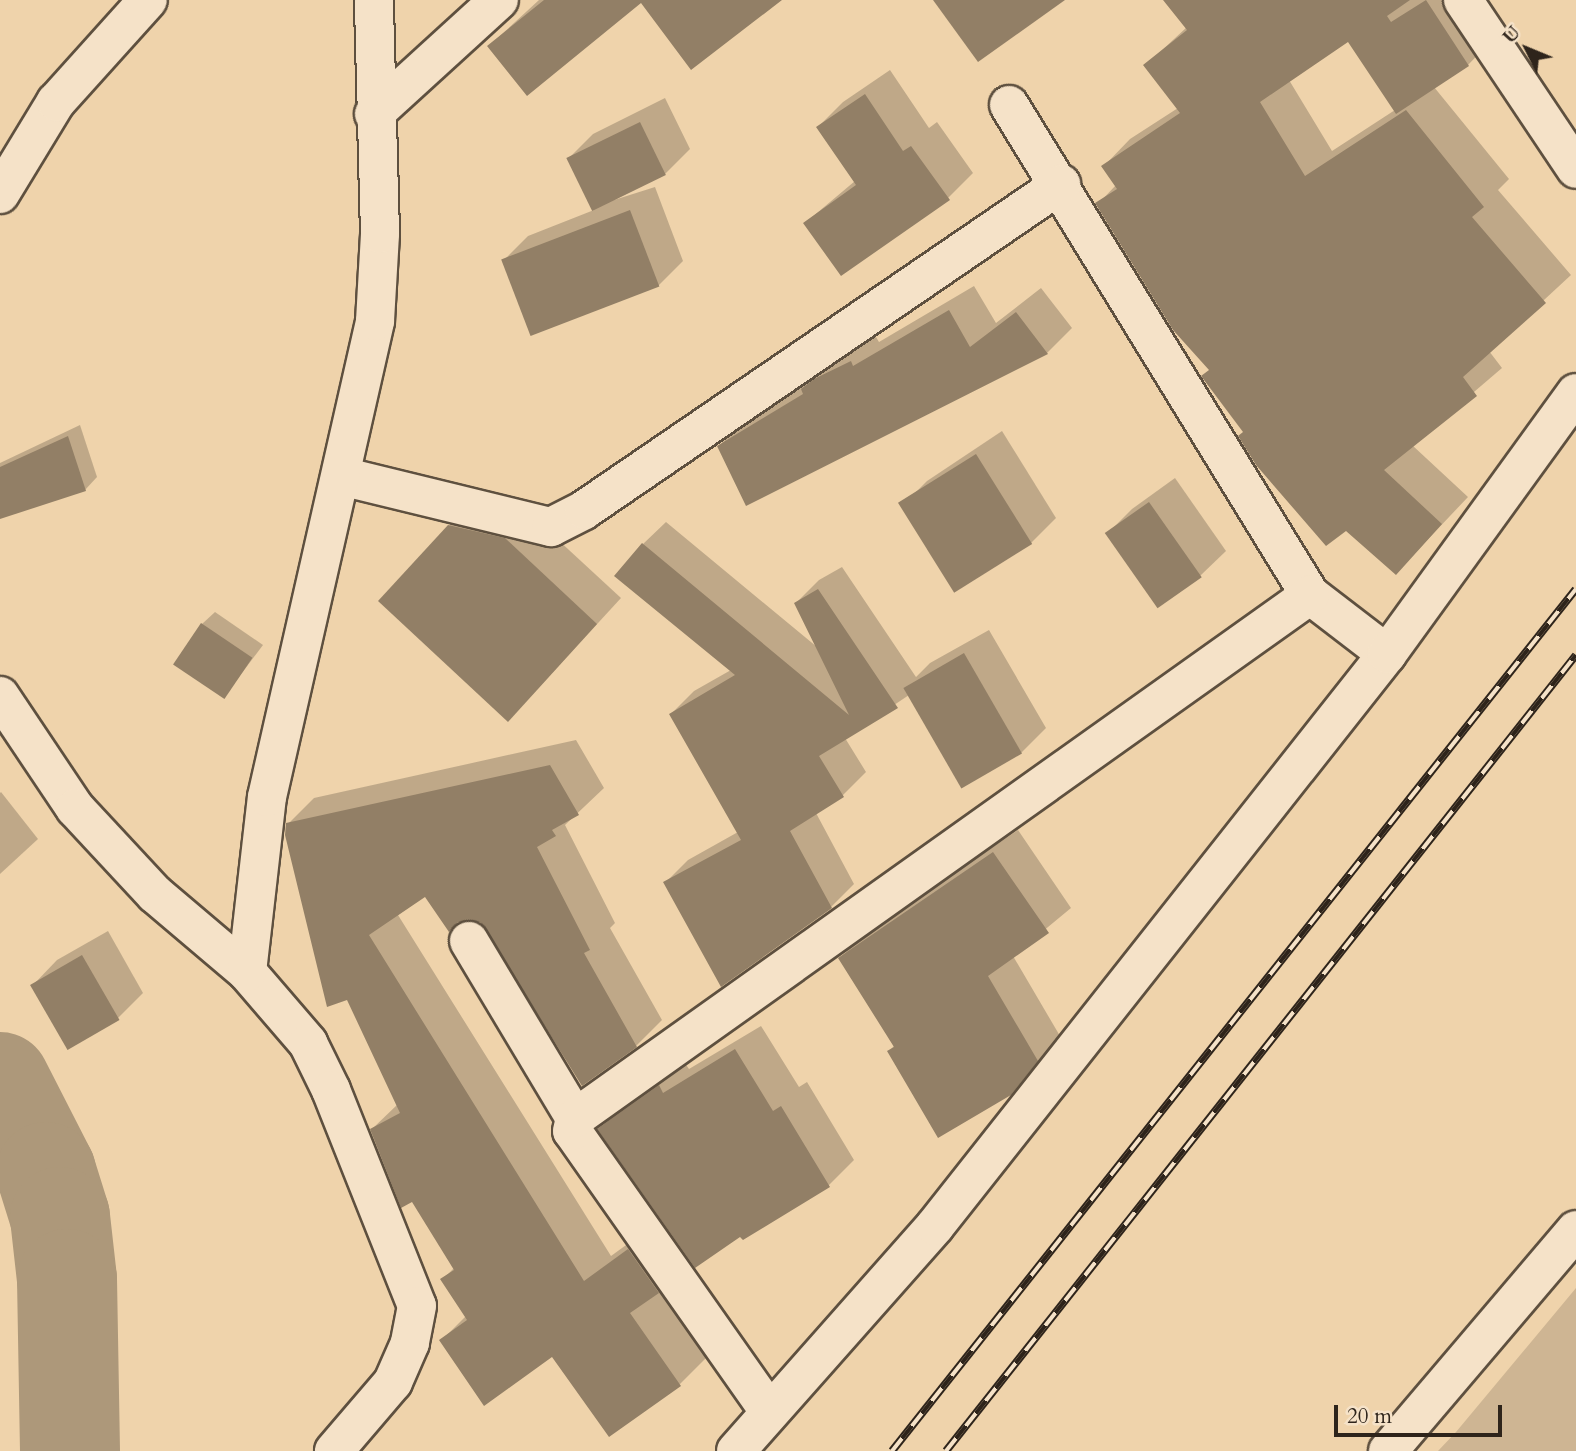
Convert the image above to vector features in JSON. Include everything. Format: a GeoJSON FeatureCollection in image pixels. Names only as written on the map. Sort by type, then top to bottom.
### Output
{"type":"FeatureCollection","features":[{"type":"Feature","properties":{"kind":"street"},"geometry":{"type":"LineString","coordinates":[[0,194],[56,102],[148,0]]}},
{"type":"Feature","properties":{"kind":"street"},"geometry":{"type":"LineString","coordinates":[[247,972],[267,797],[375,321],[380,234],[374,114],[374,0]]}},
{"type":"Feature","properties":{"kind":"street"},"geometry":{"type":"LineString","coordinates":[[374,114],[499,0]]}},
{"type":"Feature","properties":{"kind":"street"},"geometry":{"type":"LineString","coordinates":[[1463,0],[1576,169]]}},
{"type":"Feature","properties":{"kind":"street"},"geometry":{"type":"LineString","coordinates":[[1009,105],[1061,184],[1310,595],[1387,654]]}},
{"type":"Feature","properties":{"kind":"street"},"geometry":{"type":"LineString","coordinates":[[341,476],[551,527],[584,510],[1061,184]]}},
{"type":"Feature","properties":{"kind":"street"},"geometry":{"type":"LineString","coordinates":[[736,1451],[935,1226],[1387,654],[1576,393]]}},
{"type":"Feature","properties":{"kind":"street"},"geometry":{"type":"LineString","coordinates":[[769,1412],[572,1130],[575,1118],[1310,595]]}},
{"type":"Feature","properties":{"kind":"street"},"geometry":{"type":"LineString","coordinates":[[0,696],[75,808],[155,894],[247,972],[308,1043],[417,1306],[410,1342],[393,1382],[334,1451]]}},
{"type":"Feature","properties":{"kind":"street"},"geometry":{"type":"LineString","coordinates":[[469,941],[575,1118]]}},
{"type":"Feature","properties":{"kind":"street"},"geometry":{"type":"LineString","coordinates":[[1388,1451],[1576,1230]]}},
{"type":"Feature","properties":{"kind":"shaded area"},"geometry":{"type":"Polygon","coordinates":[[[1576,1288],[1576,1451],[1438,1451],[1456,1432],[1576,1288]]]}},
{"type":"Feature","properties":{"kind":"building"},"geometry":{"type":"Polygon","coordinates":[[[544,0],[782,0],[691,70],[641,3],[527,96],[487,46],[544,0]]]}},
{"type":"Feature","properties":{"kind":"building"},"geometry":{"type":"Polygon","coordinates":[[[933,0],[1065,0],[978,62],[933,0]]]}},
{"type":"Feature","properties":{"kind":"building"},"geometry":{"type":"Polygon","coordinates":[[[1163,0],[1410,0],[1387,16],[1391,22],[1426,0],[1469,66],[1396,114],[1348,42],[1260,102],[1305,176],[1406,110],[1484,207],[1472,217],[1546,303],[1463,377],[1477,396],[1384,470],[1442,524],[1396,575],[1346,531],[1326,546],[1256,465],[1238,436],[1243,432],[1201,376],[1209,370],[1173,330],[1095,203],[1117,189],[1101,166],[1180,113],[1143,65],[1187,30],[1163,0]]]}},
{"type":"Feature","properties":{"kind":"building"},"geometry":{"type":"Polygon","coordinates":[[[865,94],[903,151],[911,146],[950,200],[841,276],[803,223],[856,185],[816,127],[865,94]]]}},
{"type":"Feature","properties":{"kind":"building"},"geometry":{"type":"Polygon","coordinates":[[[640,122],[666,175],[592,211],[566,158],[640,122]]]}},
{"type":"Feature","properties":{"kind":"building"},"geometry":{"type":"Polygon","coordinates":[[[630,210],[659,287],[531,336],[501,259],[630,210]]]}},
{"type":"Feature","properties":{"kind":"building"},"geometry":{"type":"Polygon","coordinates":[[[949,310],[970,347],[1016,312],[1048,354],[746,506],[717,446],[803,394],[801,389],[814,379],[851,361],[853,366],[949,310]]]}},
{"type":"Feature","properties":{"kind":"building"},"geometry":{"type":"Polygon","coordinates":[[[68,436],[86,491],[0,519],[0,467],[68,436]]]}},
{"type":"Feature","properties":{"kind":"building"},"geometry":{"type":"Polygon","coordinates":[[[976,454],[1032,544],[954,593],[898,503],[976,454]]]}},
{"type":"Feature","properties":{"kind":"building"},"geometry":{"type":"Polygon","coordinates":[[[1149,502],[1202,577],[1158,608],[1105,533],[1149,502]]]}},
{"type":"Feature","properties":{"kind":"building"},"geometry":{"type":"Polygon","coordinates":[[[448,525],[505,538],[597,624],[508,722],[378,601],[448,525]]]}},
{"type":"Feature","properties":{"kind":"building"},"geometry":{"type":"Polygon","coordinates":[[[642,543],[849,715],[794,603],[818,589],[898,708],[819,756],[844,797],[790,831],[832,908],[721,987],[663,882],[741,840],[669,714],[735,675],[614,576],[642,543]]]}},
{"type":"Feature","properties":{"kind":"building"},"geometry":{"type":"Polygon","coordinates":[[[201,623],[252,658],[224,699],[173,664],[201,623]]]}},
{"type":"Feature","properties":{"kind":"building"},"geometry":{"type":"Polygon","coordinates":[[[964,653],[1022,753],[961,788],[903,688],[964,653]]]}},
{"type":"Feature","properties":{"kind":"building"},"geometry":{"type":"Polygon","coordinates":[[[550,765],[579,815],[552,830],[556,836],[537,847],[590,950],[584,953],[637,1047],[582,1086],[480,922],[458,922],[449,932],[425,897],[369,935],[584,1281],[628,1249],[659,1293],[630,1313],[681,1386],[609,1437],[552,1357],[484,1406],[439,1340],[467,1320],[440,1279],[454,1270],[412,1202],[401,1208],[370,1129],[400,1113],[347,1000],[327,1007],[285,835],[286,823],[550,765]]]}},
{"type":"Feature","properties":{"kind":"building"},"geometry":{"type":"Polygon","coordinates":[[[993,852],[1049,933],[988,976],[1038,1061],[1011,1095],[938,1138],[887,1051],[894,1047],[838,958],[993,852]]]}},
{"type":"Feature","properties":{"kind":"building"},"geometry":{"type":"Polygon","coordinates":[[[82,955],[120,1020],[68,1050],[30,985],[82,955]]]}},
{"type":"Feature","properties":{"kind":"building"},"geometry":{"type":"Polygon","coordinates":[[[735,1049],[773,1111],[781,1106],[830,1187],[743,1240],[740,1237],[695,1268],[597,1129],[659,1085],[663,1093],[735,1049]]]}},
{"type":"Feature","properties":{"kind":"waterway"},"geometry":{"type":"LineString","coordinates":[[0,1082],[46,1172],[60,1217],[67,1279],[70,1451]]}},
{"type":"Feature","properties":{"kind":"railway"},"geometry":{"type":"LineString","coordinates":[[892,1451],[1576,589]]}},
{"type":"Feature","properties":{"kind":"railway"},"geometry":{"type":"LineString","coordinates":[[946,1451],[1576,655]]}}]}
